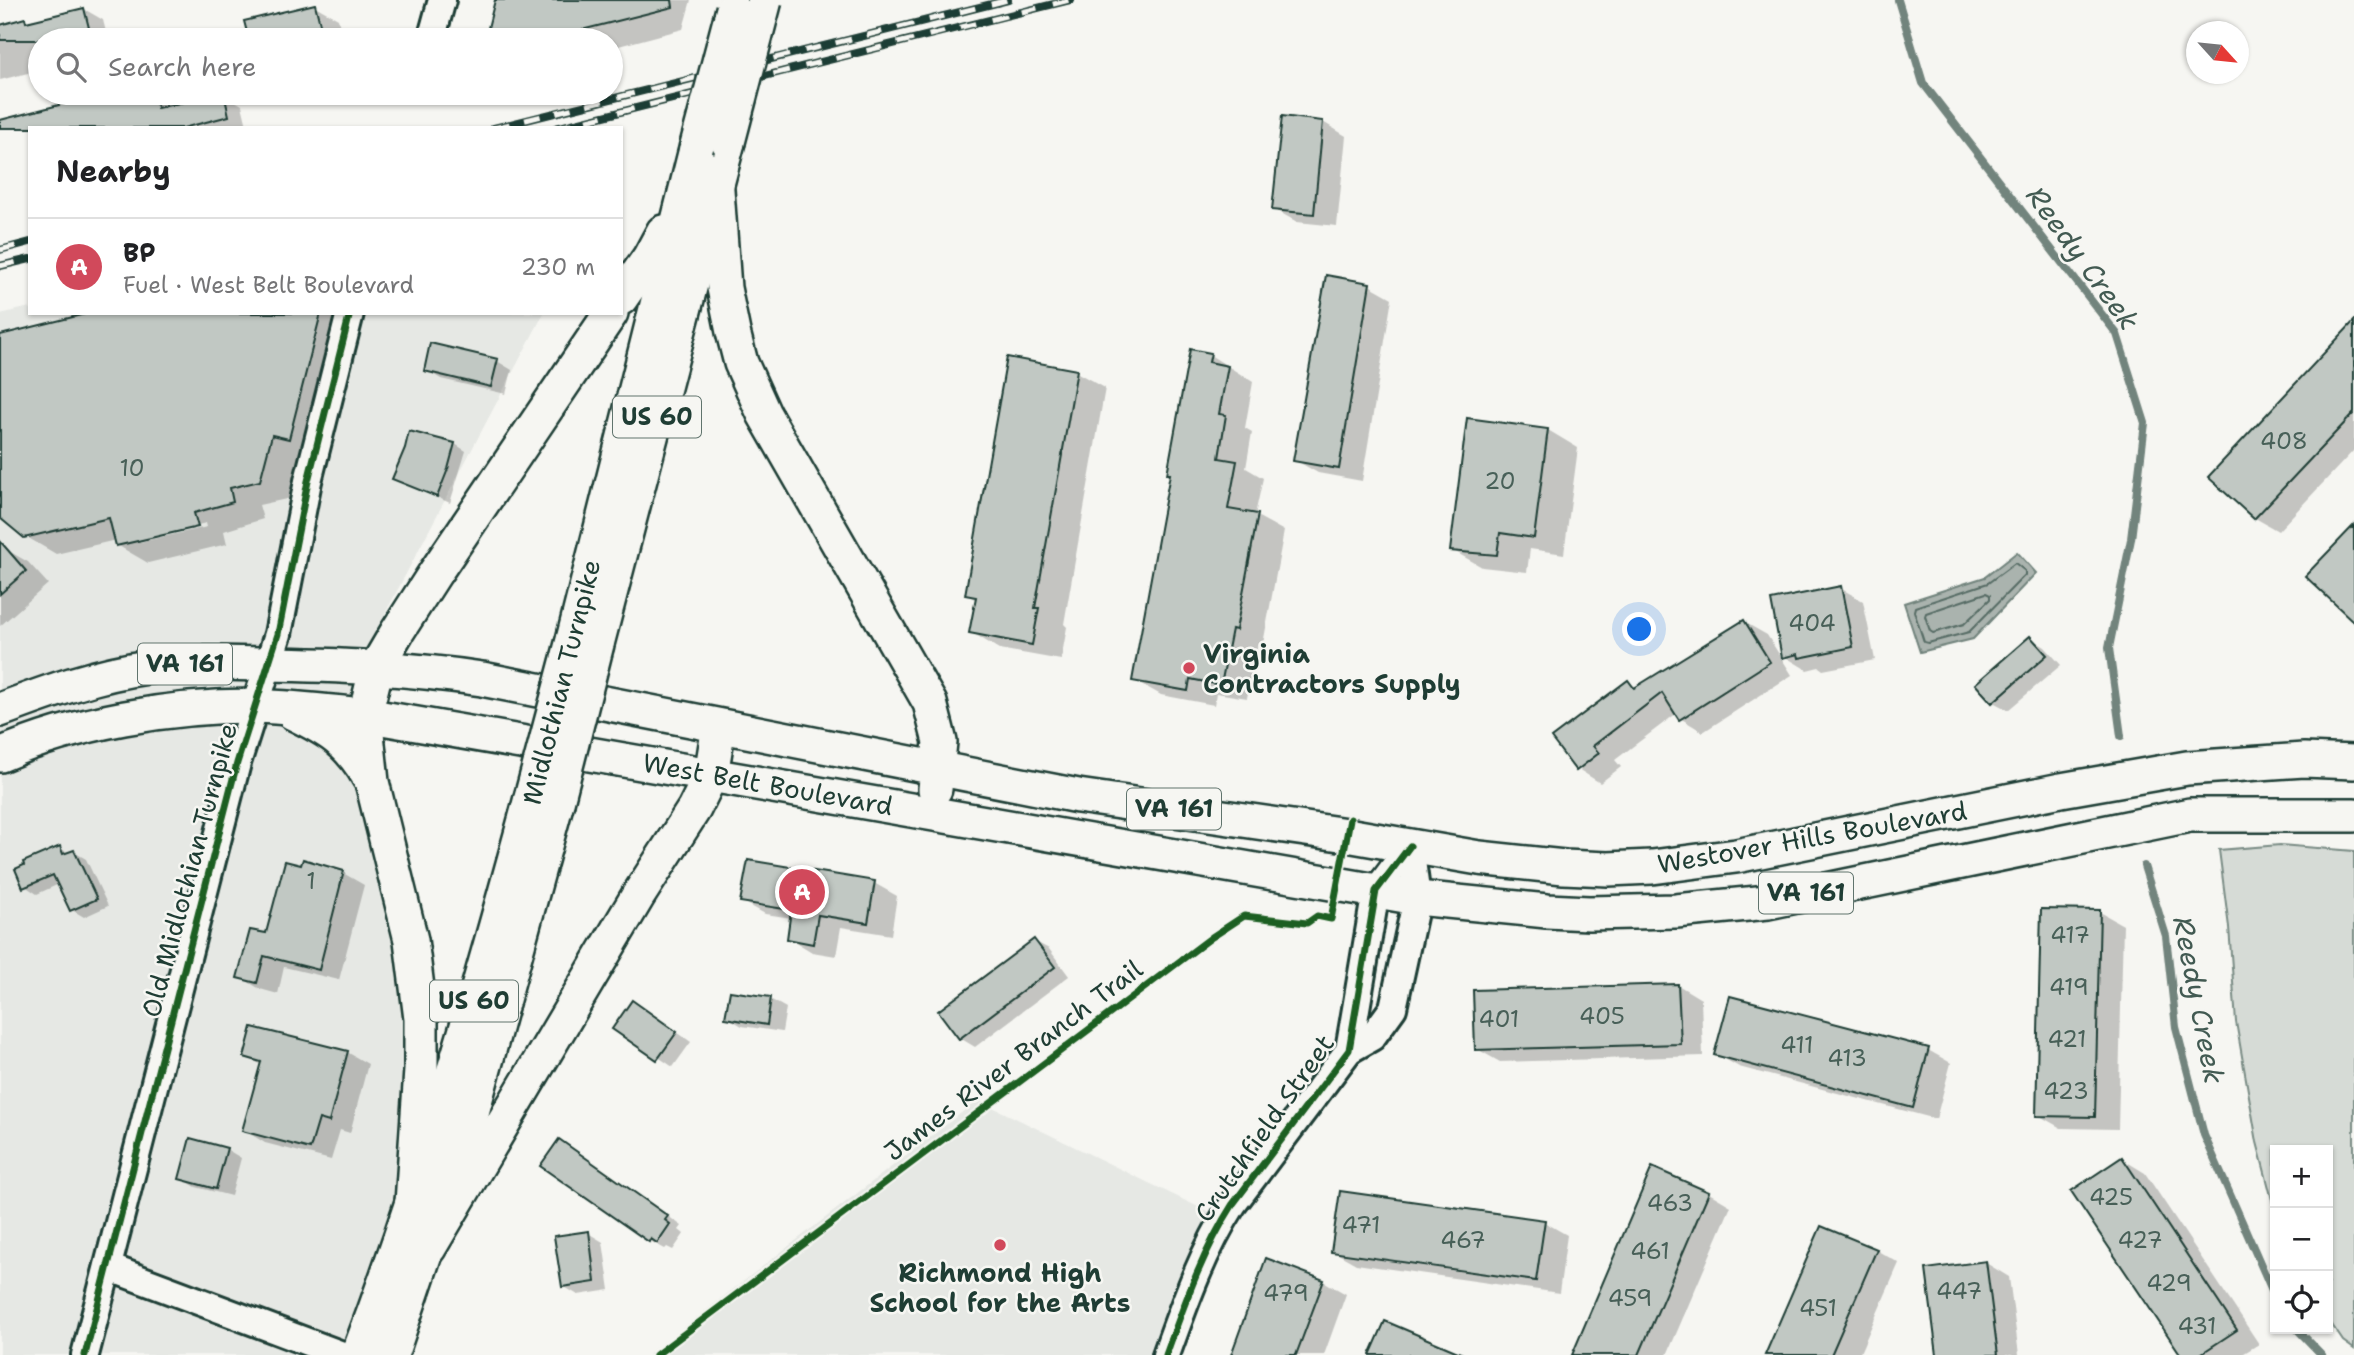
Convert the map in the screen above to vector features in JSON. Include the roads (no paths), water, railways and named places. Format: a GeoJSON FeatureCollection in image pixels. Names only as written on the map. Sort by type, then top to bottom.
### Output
{"type":"FeatureCollection","features":[{"type":"Feature","properties":{"kind":"main road","name":"Midlothian Turnpike"},"geometry":{"type":"LineString","coordinates":[[391,1355],[470,1120],[544,800],[585,642],[717,190],[765,0]]}},
{"type":"Feature","properties":{"kind":"main road","name":"Midlothian Turnpike"},"geometry":{"type":"LineString","coordinates":[[585,642],[683,196],[734,4]]}},
{"type":"Feature","properties":{"kind":"main road"},"geometry":{"type":"LineString","coordinates":[[717,190],[724,288],[741,363],[764,414],[930,704],[937,724],[940,742],[939,770],[932,813]]}},
{"type":"Feature","properties":{"kind":"main road"},"geometry":{"type":"LineString","coordinates":[[623,295],[649,258],[683,196]]}},
{"type":"Feature","properties":{"kind":"main road"},"geometry":{"type":"LineString","coordinates":[[412,1203],[421,1070],[421,1019],[411,940],[372,782],[365,715],[377,666],[435,573],[610,315]]}},
{"type":"Feature","properties":{"kind":"main road","name":"VA 161"},"geometry":{"type":"LineString","coordinates":[[0,710],[69,685],[148,666],[195,663],[377,666]]}},
{"type":"Feature","properties":{"kind":"main road","name":"West Belt Boulevard"},"geometry":{"type":"LineString","coordinates":[[377,666],[447,674],[572,697],[939,770]]}},
{"type":"Feature","properties":{"kind":"main road","name":"VA 161"},"geometry":{"type":"LineString","coordinates":[[0,755],[50,738],[157,713],[211,707],[270,707],[365,715]]}},
{"type":"Feature","properties":{"kind":"main road"},"geometry":{"type":"LineString","coordinates":[[270,707],[315,724],[341,741],[356,756],[372,782]]}},
{"type":"Feature","properties":{"kind":"main road","name":"West Belt Boulevard"},"geometry":{"type":"LineString","coordinates":[[365,715],[972,820]]}},
{"type":"Feature","properties":{"kind":"main road"},"geometry":{"type":"LineString","coordinates":[[429,1248],[638,897],[694,809],[711,775],[719,726]]}},
{"type":"Feature","properties":{"kind":"main road","name":"Westover Hills Boulevard"},"geometry":{"type":"LineString","coordinates":[[939,770],[1078,796],[1334,833],[1479,858],[1608,869],[1653,867],[1736,856],[2061,790],[2187,768],[2304,760],[2354,762]]}},
{"type":"Feature","properties":{"kind":"main road","name":"Midlothian Turnpike"},"geometry":{"type":"LineString","coordinates":[[358,1355],[412,1203],[544,800]]}},
{"type":"Feature","properties":{"kind":"main road","name":"Westover Hills Boulevard"},"geometry":{"type":"LineString","coordinates":[[972,820],[1417,898],[1547,911],[1599,913],[1676,911],[1768,902],[2190,815],[2354,815]]}},
{"type":"Feature","properties":{"kind":"street"},"geometry":{"type":"LineString","coordinates":[[434,28],[442,0]]}},
{"type":"Feature","properties":{"kind":"street","name":"Old Midlothian Turnpike"},"geometry":{"type":"LineString","coordinates":[[85,1355],[231,788],[270,707],[268,664],[281,621],[308,481],[350,315]]}},
{"type":"Feature","properties":{"kind":"street","name":"Crutchfield Street"},"geometry":{"type":"LineString","coordinates":[[1349,1049],[1376,891],[1410,846]]}},
{"type":"Feature","properties":{"kind":"street","name":"Crutchfield Street"},"geometry":{"type":"LineString","coordinates":[[1166,1355],[1199,1266],[1216,1230],[1349,1049],[1371,1037],[1393,1007],[1417,898],[1410,846]]}},
{"type":"Feature","properties":{"kind":"street"},"geometry":{"type":"LineString","coordinates":[[108,1267],[342,1355]]}},
{"type":"Feature","properties":{"kind":"water"},"geometry":{"type":"Polygon","coordinates":[[[2017,552],[2036,573],[1973,639],[1920,652],[1904,603],[1985,577],[2017,552]]]}},
{"type":"Feature","properties":{"kind":"waterway","name":"Reedy Creek"},"geometry":{"type":"LineString","coordinates":[[1898,0],[1923,83],[2117,334],[2145,423],[2131,539],[2109,648],[2121,736]]}},
{"type":"Feature","properties":{"kind":"waterway","name":"Reedy Creek"},"geometry":{"type":"LineString","coordinates":[[2144,866],[2166,936],[2176,1027],[2204,1135],[2270,1286]]}},
{"type":"Feature","properties":{"kind":"waterway","name":"Reedy Creek"},"geometry":{"type":"LineString","coordinates":[[2302,1334],[2322,1355]]}},
{"type":"Feature","properties":{"kind":"railway"},"geometry":{"type":"LineString","coordinates":[[623,96],[1008,0]]}},
{"type":"Feature","properties":{"kind":"railway"},"geometry":{"type":"LineString","coordinates":[[564,126],[1070,0]]}},
{"type":"Feature","properties":{"kind":"railway"},"geometry":{"type":"LineString","coordinates":[[502,126],[586,105]]}},
{"type":"Feature","properties":{"kind":"railway"},"geometry":{"type":"LineString","coordinates":[[0,250],[28,243]]}},
{"type":"Feature","properties":{"kind":"railway"},"geometry":{"type":"LineString","coordinates":[[0,266],[28,259]]}},
{"type":"Feature","properties":{"kind":"place","name":"Virginia Contractors Supply"},"geometry":{"type":"Point","coordinates":[1189,668]}},
{"type":"Feature","properties":{"kind":"place","name":"BP"},"geometry":{"type":"Point","coordinates":[802,892]}},
{"type":"Feature","properties":{"kind":"place","name":"Richmond High School for the Arts"},"geometry":{"type":"Point","coordinates":[1000,1245]}}]}
